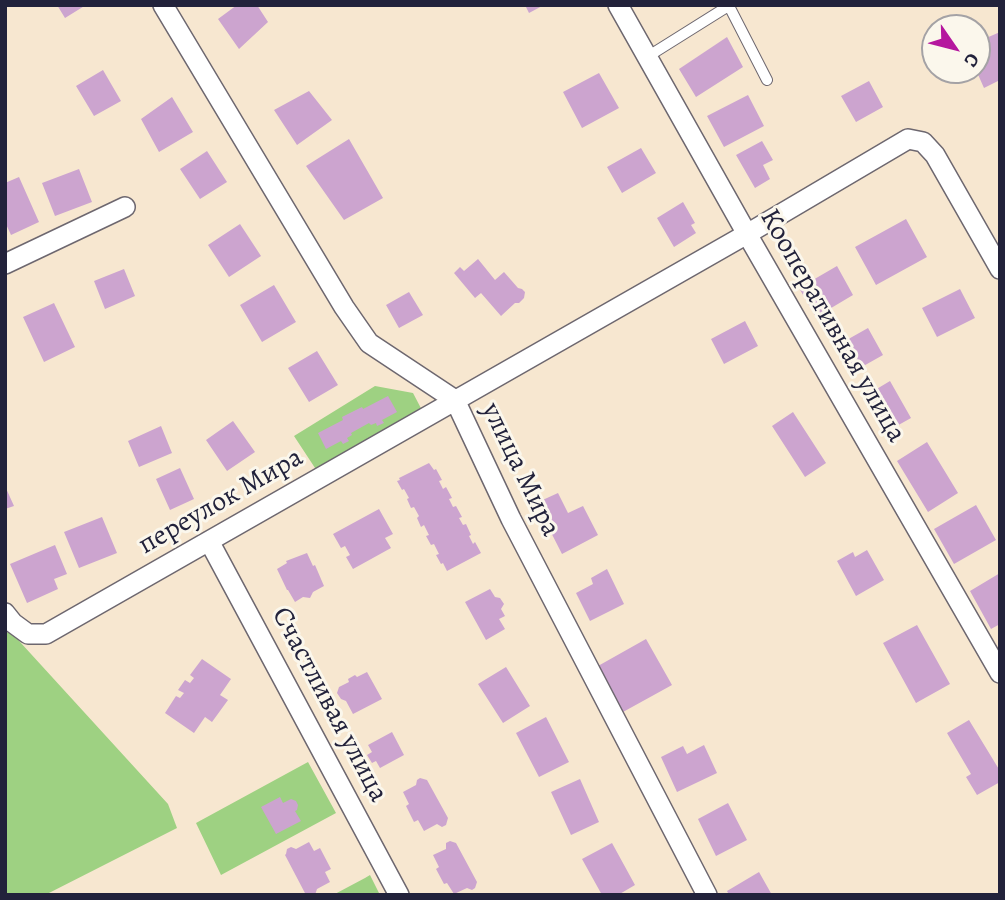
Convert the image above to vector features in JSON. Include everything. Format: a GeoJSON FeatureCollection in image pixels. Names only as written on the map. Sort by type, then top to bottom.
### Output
{"type":"FeatureCollection","features":[{"type":"Feature","properties":{"kind":"street","name":"улица Мира"},"geometry":{"type":"LineString","coordinates":[[163,5],[344,307],[369,343],[454,400],[511,519],[707,895]]}},
{"type":"Feature","properties":{"kind":"street","name":"Кооперативная улица"},"geometry":{"type":"LineString","coordinates":[[618,5],[1000,673]]}},
{"type":"Feature","properties":{"kind":"street","name":"переулок Мира"},"geometry":{"type":"LineString","coordinates":[[9,618],[28,634],[46,634],[747,234],[908,139],[923,142],[935,155],[1000,269]]}},
{"type":"Feature","properties":{"kind":"street"},"geometry":{"type":"LineString","coordinates":[[5,264],[125,207]]}},
{"type":"Feature","properties":{"kind":"street","name":"Счастливая улица"},"geometry":{"type":"LineString","coordinates":[[209,541],[399,895]]}},
{"type":"Feature","properties":{"kind":"lane"},"geometry":{"type":"LineString","coordinates":[[647,57],[729,6],[768,80]]}},
{"type":"Feature","properties":{"kind":"green space"},"geometry":{"type":"Polygon","coordinates":[[[375,386],[413,393],[424,414],[317,471],[294,436],[375,386]]]}},
{"type":"Feature","properties":{"kind":"green space"},"geometry":{"type":"Polygon","coordinates":[[[10,631],[168,804],[177,828],[45,895],[5,895],[5,634],[10,631]]]}},
{"type":"Feature","properties":{"kind":"green space"},"geometry":{"type":"Polygon","coordinates":[[[308,762],[336,813],[221,875],[196,823],[308,762]]]}},
{"type":"Feature","properties":{"kind":"green space"},"geometry":{"type":"Polygon","coordinates":[[[370,875],[380,895],[333,895],[365,878],[370,875]]]}},
{"type":"Feature","properties":{"kind":"building"},"geometry":{"type":"Polygon","coordinates":[[[57,5],[86,5],[65,18],[57,5]]]}},
{"type":"Feature","properties":{"kind":"building"},"geometry":{"type":"Polygon","coordinates":[[[237,5],[257,5],[268,22],[239,49],[218,19],[237,5]]]}},
{"type":"Feature","properties":{"kind":"building"},"geometry":{"type":"Polygon","coordinates":[[[525,5],[544,5],[529,13],[525,5]]]}},
{"type":"Feature","properties":{"kind":"building"},"geometry":{"type":"Polygon","coordinates":[[[1000,32],[1000,80],[984,88],[982,84],[991,84],[991,36],[1000,32]]]}},
{"type":"Feature","properties":{"kind":"building"},"geometry":{"type":"Polygon","coordinates":[[[727,37],[743,67],[696,97],[679,69],[727,37]]]}},
{"type":"Feature","properties":{"kind":"building"},"geometry":{"type":"Polygon","coordinates":[[[103,70],[121,101],[94,116],[76,86],[103,70]]]}},
{"type":"Feature","properties":{"kind":"building"},"geometry":{"type":"Polygon","coordinates":[[[599,73],[619,108],[582,128],[563,92],[599,73]]]}},
{"type":"Feature","properties":{"kind":"building"},"geometry":{"type":"Polygon","coordinates":[[[869,81],[883,107],[856,122],[841,96],[869,81]]]}},
{"type":"Feature","properties":{"kind":"building"},"geometry":{"type":"Polygon","coordinates":[[[309,91],[332,120],[297,145],[274,110],[309,91]]]}},
{"type":"Feature","properties":{"kind":"building"},"geometry":{"type":"Polygon","coordinates":[[[748,95],[764,126],[724,147],[707,116],[748,95]]]}},
{"type":"Feature","properties":{"kind":"building"},"geometry":{"type":"Polygon","coordinates":[[[172,97],[193,132],[159,152],[141,119],[172,97]]]}},
{"type":"Feature","properties":{"kind":"building"},"geometry":{"type":"Polygon","coordinates":[[[349,139],[383,198],[344,220],[306,166],[349,139]]]}},
{"type":"Feature","properties":{"kind":"building"},"geometry":{"type":"Polygon","coordinates":[[[762,141],[773,160],[763,165],[770,179],[755,188],[736,155],[762,141]]]}},
{"type":"Feature","properties":{"kind":"building"},"geometry":{"type":"Polygon","coordinates":[[[641,148],[656,173],[622,193],[607,167],[641,148]]]}},
{"type":"Feature","properties":{"kind":"building"},"geometry":{"type":"Polygon","coordinates":[[[207,151],[227,182],[200,199],[180,169],[207,151]]]}},
{"type":"Feature","properties":{"kind":"building"},"geometry":{"type":"Polygon","coordinates":[[[79,169],[92,202],[55,216],[42,183],[79,169]]]}},
{"type":"Feature","properties":{"kind":"building"},"geometry":{"type":"Polygon","coordinates":[[[19,177],[39,222],[11,235],[5,222],[5,183],[19,177]]]}},
{"type":"Feature","properties":{"kind":"building"},"geometry":{"type":"Polygon","coordinates":[[[683,202],[695,223],[691,225],[696,233],[674,247],[657,218],[683,202]]]}},
{"type":"Feature","properties":{"kind":"building"},"geometry":{"type":"Polygon","coordinates":[[[906,219],[927,257],[876,285],[855,247],[906,219]]]}},
{"type":"Feature","properties":{"kind":"building"},"geometry":{"type":"Polygon","coordinates":[[[240,224],[261,256],[229,277],[208,245],[240,224]]]}},
{"type":"Feature","properties":{"kind":"building"},"geometry":{"type":"Polygon","coordinates":[[[478,259],[495,280],[504,272],[525,292],[519,303],[515,303],[501,316],[481,293],[475,298],[454,273],[460,267],[464,271],[478,259]]]}},
{"type":"Feature","properties":{"kind":"building"},"geometry":{"type":"Polygon","coordinates":[[[837,266],[853,295],[816,317],[799,288],[837,266]]]}},
{"type":"Feature","properties":{"kind":"building"},"geometry":{"type":"Polygon","coordinates":[[[124,269],[135,296],[105,309],[94,281],[124,269]]]}},
{"type":"Feature","properties":{"kind":"building"},"geometry":{"type":"Polygon","coordinates":[[[274,285],[296,322],[262,342],[240,305],[274,285]]]}},
{"type":"Feature","properties":{"kind":"building"},"geometry":{"type":"Polygon","coordinates":[[[960,289],[975,318],[937,337],[922,308],[960,289]]]}},
{"type":"Feature","properties":{"kind":"building"},"geometry":{"type":"Polygon","coordinates":[[[409,292],[423,315],[399,328],[386,305],[409,292]]]}},
{"type":"Feature","properties":{"kind":"building"},"geometry":{"type":"Polygon","coordinates":[[[54,303],[75,347],[44,362],[23,317],[54,303]]]}},
{"type":"Feature","properties":{"kind":"building"},"geometry":{"type":"Polygon","coordinates":[[[745,321],[758,346],[724,364],[711,339],[745,321]]]}},
{"type":"Feature","properties":{"kind":"building"},"geometry":{"type":"Polygon","coordinates":[[[868,328],[883,355],[851,373],[836,346],[868,328]]]}},
{"type":"Feature","properties":{"kind":"building"},"geometry":{"type":"Polygon","coordinates":[[[317,351],[338,385],[309,402],[288,368],[317,351]]]}},
{"type":"Feature","properties":{"kind":"building"},"geometry":{"type":"Polygon","coordinates":[[[890,381],[911,418],[886,432],[865,396],[890,381]]]}},
{"type":"Feature","properties":{"kind":"building"},"geometry":{"type":"Polygon","coordinates":[[[388,396],[397,412],[382,420],[384,423],[377,426],[376,423],[369,423],[351,433],[347,438],[349,441],[343,444],[341,441],[326,449],[318,433],[343,420],[342,417],[388,396]]]}},
{"type":"Feature","properties":{"kind":"building"},"geometry":{"type":"Polygon","coordinates":[[[793,412],[826,463],[805,477],[772,426],[793,412]]]}},
{"type":"Feature","properties":{"kind":"building"},"geometry":{"type":"Polygon","coordinates":[[[233,421],[255,452],[227,471],[206,440],[233,421]]]}},
{"type":"Feature","properties":{"kind":"building"},"geometry":{"type":"Polygon","coordinates":[[[161,426],[172,453],[139,467],[128,441],[161,426]]]}},
{"type":"Feature","properties":{"kind":"building"},"geometry":{"type":"Polygon","coordinates":[[[927,442],[958,493],[928,512],[897,461],[927,442]]]}},
{"type":"Feature","properties":{"kind":"building"},"geometry":{"type":"Polygon","coordinates":[[[429,463],[436,469],[443,489],[446,487],[453,507],[456,506],[462,517],[459,518],[463,525],[466,524],[473,544],[475,542],[481,553],[447,571],[436,555],[439,554],[434,544],[431,545],[426,536],[429,535],[424,525],[421,527],[414,507],[411,508],[404,489],[402,490],[397,481],[429,463]]]}},
{"type":"Feature","properties":{"kind":"building"},"geometry":{"type":"Polygon","coordinates":[[[180,468],[194,499],[170,510],[156,479],[180,468]]]}},
{"type":"Feature","properties":{"kind":"building"},"geometry":{"type":"Polygon","coordinates":[[[5,486],[14,506],[5,509],[5,486]]]}},
{"type":"Feature","properties":{"kind":"building"},"geometry":{"type":"Polygon","coordinates":[[[558,493],[568,513],[583,506],[598,535],[562,554],[536,503],[558,493]]]}},
{"type":"Feature","properties":{"kind":"building"},"geometry":{"type":"Polygon","coordinates":[[[976,505],[996,540],[954,564],[934,529],[976,505]]]}},
{"type":"Feature","properties":{"kind":"building"},"geometry":{"type":"Polygon","coordinates":[[[379,509],[393,534],[385,538],[391,548],[353,569],[346,557],[350,555],[345,546],[341,548],[333,534],[379,509]]]}},
{"type":"Feature","properties":{"kind":"building"},"geometry":{"type":"Polygon","coordinates":[[[102,517],[117,553],[79,568],[64,532],[102,517]]]}},
{"type":"Feature","properties":{"kind":"building"},"geometry":{"type":"Polygon","coordinates":[[[55,545],[67,574],[54,579],[58,589],[27,603],[10,564],[55,545]]]}},
{"type":"Feature","properties":{"kind":"building"},"geometry":{"type":"Polygon","coordinates":[[[867,550],[884,580],[856,596],[837,561],[853,552],[855,557],[867,550]]]}},
{"type":"Feature","properties":{"kind":"building"},"geometry":{"type":"Polygon","coordinates":[[[307,553],[324,586],[313,592],[310,598],[303,597],[295,602],[277,569],[287,563],[286,561],[307,553]]]}},
{"type":"Feature","properties":{"kind":"building"},"geometry":{"type":"Polygon","coordinates":[[[607,569],[624,604],[590,621],[576,593],[593,584],[591,578],[607,569]]]}},
{"type":"Feature","properties":{"kind":"building"},"geometry":{"type":"Polygon","coordinates":[[[1000,573],[1000,624],[991,629],[970,591],[1000,573]]]}},
{"type":"Feature","properties":{"kind":"building"},"geometry":{"type":"Polygon","coordinates":[[[490,589],[504,604],[501,609],[505,616],[499,619],[505,629],[486,640],[465,602],[490,589]]]}},
{"type":"Feature","properties":{"kind":"building"},"geometry":{"type":"Polygon","coordinates":[[[917,625],[950,684],[916,703],[883,643],[917,625]]]}},
{"type":"Feature","properties":{"kind":"building"},"geometry":{"type":"Polygon","coordinates":[[[646,639],[672,685],[623,712],[598,666],[646,639]]]}},
{"type":"Feature","properties":{"kind":"building"},"geometry":{"type":"Polygon","coordinates":[[[202,659],[231,679],[220,695],[228,700],[212,722],[205,717],[194,733],[165,713],[176,696],[180,698],[184,693],[178,690],[185,680],[190,683],[194,678],[190,675],[202,659]]]}},
{"type":"Feature","properties":{"kind":"building"},"geometry":{"type":"Polygon","coordinates":[[[506,667],[530,706],[503,723],[478,684],[506,667]]]}},
{"type":"Feature","properties":{"kind":"building"},"geometry":{"type":"Polygon","coordinates":[[[367,672],[382,699],[353,714],[346,701],[337,693],[339,687],[355,675],[357,677],[367,672]]]}},
{"type":"Feature","properties":{"kind":"building"},"geometry":{"type":"Polygon","coordinates":[[[546,717],[569,762],[539,777],[516,733],[546,717]]]}},
{"type":"Feature","properties":{"kind":"building"},"geometry":{"type":"Polygon","coordinates":[[[969,720],[1000,771],[1000,782],[977,795],[966,777],[971,774],[947,733],[969,720]]]}},
{"type":"Feature","properties":{"kind":"building"},"geometry":{"type":"Polygon","coordinates":[[[392,732],[404,755],[380,768],[376,761],[372,763],[367,755],[372,752],[368,745],[392,732]]]}},
{"type":"Feature","properties":{"kind":"building"},"geometry":{"type":"Polygon","coordinates":[[[704,745],[717,773],[677,792],[661,757],[683,746],[687,754],[704,745]]]}},
{"type":"Feature","properties":{"kind":"building"},"geometry":{"type":"Polygon","coordinates":[[[420,778],[427,780],[448,818],[446,825],[442,827],[437,824],[424,831],[418,820],[414,822],[406,806],[409,804],[403,792],[416,785],[420,778]]]}},
{"type":"Feature","properties":{"kind":"building"},"geometry":{"type":"Polygon","coordinates":[[[580,779],[599,822],[571,835],[551,792],[580,779]]]}},
{"type":"Feature","properties":{"kind":"building"},"geometry":{"type":"Polygon","coordinates":[[[280,797],[283,803],[291,799],[296,801],[298,805],[295,811],[301,821],[276,834],[261,807],[280,797]]]}},
{"type":"Feature","properties":{"kind":"building"},"geometry":{"type":"Polygon","coordinates":[[[728,803],[747,840],[716,856],[698,819],[728,803]]]}},
{"type":"Feature","properties":{"kind":"building"},"geometry":{"type":"Polygon","coordinates":[[[309,842],[314,851],[320,848],[331,869],[325,872],[330,882],[317,889],[315,895],[306,895],[285,855],[287,849],[296,849],[309,842]]]}},
{"type":"Feature","properties":{"kind":"building"},"geometry":{"type":"Polygon","coordinates":[[[446,843],[456,843],[477,882],[472,890],[467,888],[454,894],[447,883],[444,884],[436,869],[439,867],[433,855],[446,849],[446,843]]]}},
{"type":"Feature","properties":{"kind":"building"},"geometry":{"type":"Polygon","coordinates":[[[612,843],[635,885],[618,895],[602,895],[582,859],[612,843]]]}},
{"type":"Feature","properties":{"kind":"building"},"geometry":{"type":"Polygon","coordinates":[[[759,872],[772,895],[729,895],[727,891],[759,872]]]}}]}
